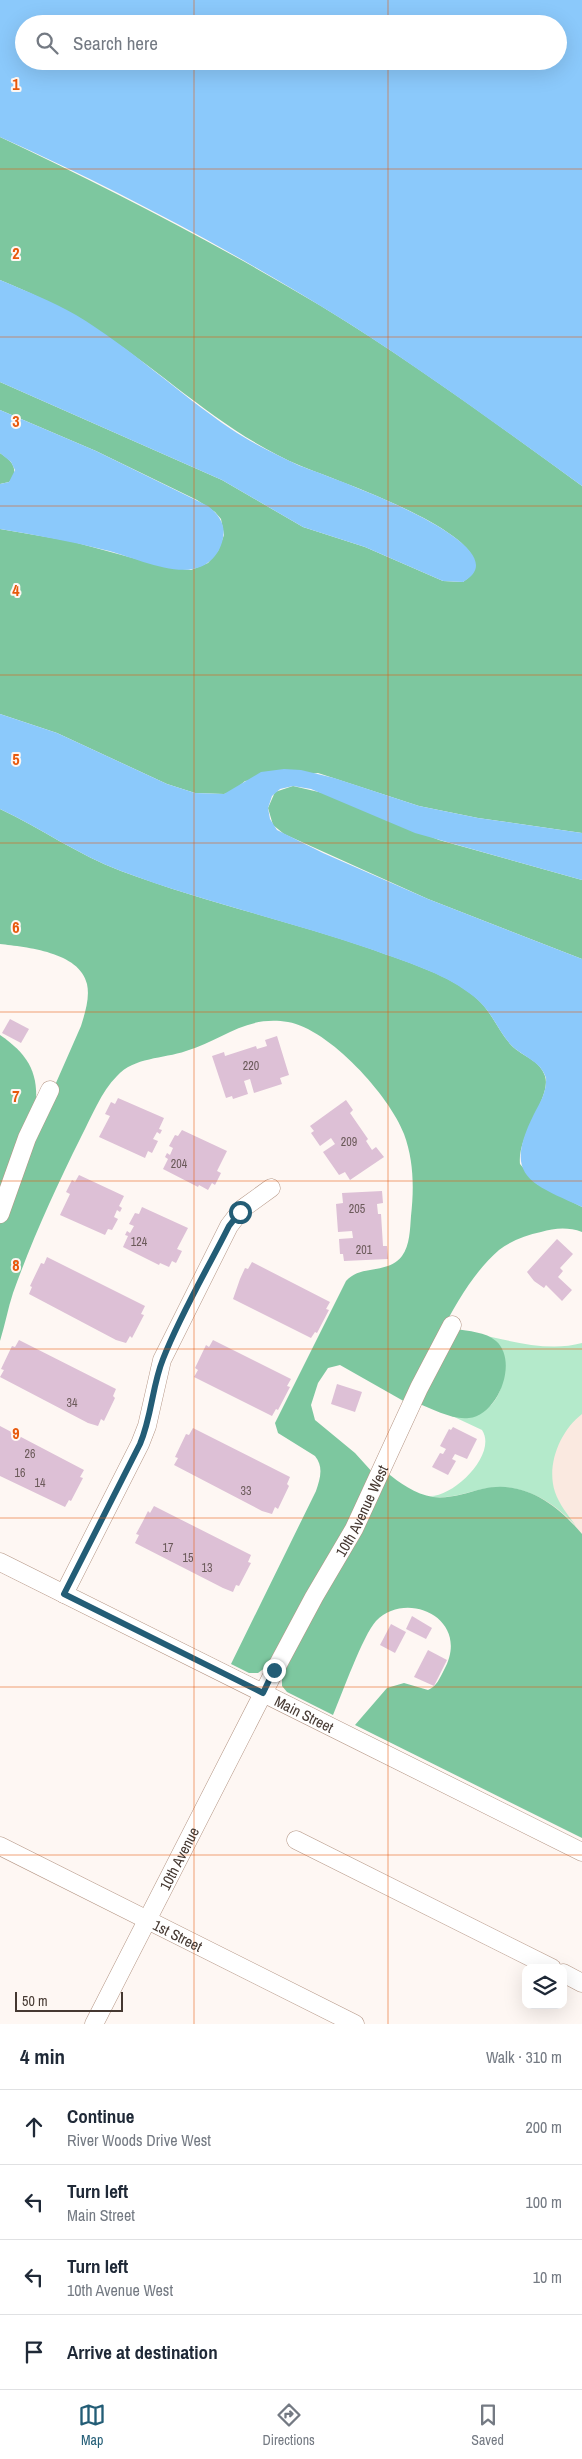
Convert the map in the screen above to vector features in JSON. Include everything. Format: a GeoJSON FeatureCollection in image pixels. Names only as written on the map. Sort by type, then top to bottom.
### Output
{"type":"FeatureCollection","features":[{"type":"Feature","properties":{"kind":"street"},"geometry":{"type":"LineString","coordinates":[[0,1214],[28,1138],[50,1090]]}},
{"type":"Feature","properties":{"kind":"street"},"geometry":{"type":"LineString","coordinates":[[64,1594],[140,1444],[147,1426],[162,1360],[229,1226],[242,1209],[271,1188]]}},
{"type":"Feature","properties":{"kind":"street","name":"10th Avenue West"},"geometry":{"type":"LineString","coordinates":[[263,1693],[311,1601],[357,1522],[416,1396],[452,1325]]}},
{"type":"Feature","properties":{"kind":"street","name":"Main Street"},"geometry":{"type":"LineString","coordinates":[[0,1562],[582,1852]]}},
{"type":"Feature","properties":{"kind":"street","name":"10th Avenue"},"geometry":{"type":"LineString","coordinates":[[94,2024],[263,1693]]}},
{"type":"Feature","properties":{"kind":"street"},"geometry":{"type":"LineString","coordinates":[[296,1840],[544,1964]]}},
{"type":"Feature","properties":{"kind":"street","name":"1st Street"},"geometry":{"type":"LineString","coordinates":[[0,1846],[355,2024]]}},
{"type":"Feature","properties":{"kind":"street"},"geometry":{"type":"LineString","coordinates":[[567,1976],[582,1983]]}},
{"type":"Feature","properties":{"kind":"shaded area"},"geometry":{"type":"Polygon","coordinates":[[[582,1388],[582,1577],[506,1540],[582,1388]]]}},
{"type":"Feature","properties":{"kind":"green space"},"geometry":{"type":"Polygon","coordinates":[[[0,137],[162,217],[321,306],[421,371],[582,486],[582,833],[478,818],[419,806],[318,773],[245,781],[232,792],[224,794],[195,793],[167,784],[57,733],[0,714],[0,529],[70,541],[166,567],[191,570],[208,563],[218,551],[224,535],[221,519],[215,512],[197,500],[96,451],[0,410],[0,382],[222,480],[303,527],[365,547],[443,581],[463,582],[472,574],[475,564],[468,549],[451,535],[427,520],[370,493],[301,466],[246,437],[220,420],[120,345],[83,321],[48,302],[0,280],[0,137]]]}},
{"type":"Feature","properties":{"kind":"green space"},"geometry":{"type":"Polygon","coordinates":[[[0,453],[10,461],[14,473],[13,478],[9,482],[0,484],[0,453]]]}},
{"type":"Feature","properties":{"kind":"green space"},"geometry":{"type":"Polygon","coordinates":[[[293,786],[323,793],[439,840],[582,880],[582,959],[428,899],[284,834],[273,825],[268,808],[275,792],[293,786]]]}},
{"type":"Feature","properties":{"kind":"green space"},"geometry":{"type":"Polygon","coordinates":[[[0,809],[105,865],[152,882],[374,950],[448,979],[470,993],[484,1006],[512,1046],[535,1062],[545,1076],[544,1094],[520,1152],[520,1164],[537,1184],[582,1207],[582,1232],[567,1229],[546,1231],[519,1239],[499,1250],[485,1264],[458,1301],[407,1403],[340,1365],[328,1368],[318,1383],[311,1405],[315,1420],[355,1453],[374,1474],[346,1533],[266,1667],[258,1673],[249,1673],[231,1664],[316,1491],[320,1473],[320,1464],[315,1456],[278,1433],[275,1423],[346,1281],[359,1273],[389,1266],[396,1262],[405,1252],[409,1237],[413,1196],[410,1154],[397,1119],[386,1101],[372,1084],[339,1050],[304,1027],[288,1022],[259,1022],[247,1025],[186,1051],[149,1059],[132,1065],[117,1076],[106,1089],[62,1175],[20,1273],[0,1341],[0,1224],[30,1142],[81,1026],[88,995],[87,984],[82,973],[63,958],[51,953],[24,947],[0,944],[0,809]]]}},
{"type":"Feature","properties":{"kind":"green space"},"geometry":{"type":"Polygon","coordinates":[[[0,1035],[17,1049],[28,1063],[35,1081],[36,1102],[0,1203],[0,1035]]]}},
{"type":"Feature","properties":{"kind":"green space"},"geometry":{"type":"Polygon","coordinates":[[[456,1329],[477,1332],[492,1338],[503,1350],[506,1361],[502,1386],[496,1398],[489,1408],[479,1415],[469,1418],[449,1416],[417,1403],[456,1329]]]}},
{"type":"Feature","properties":{"kind":"green space"},"geometry":{"type":"Polygon","coordinates":[[[469,1332],[540,1346],[568,1346],[582,1343],[582,1414],[574,1421],[561,1439],[552,1471],[555,1492],[576,1526],[546,1501],[522,1490],[496,1487],[449,1497],[429,1496],[439,1495],[461,1482],[479,1462],[484,1451],[485,1440],[482,1430],[450,1415],[466,1417],[482,1412],[494,1402],[501,1387],[503,1351],[493,1340],[469,1332]]]}},
{"type":"Feature","properties":{"kind":"green space"},"geometry":{"type":"Polygon","coordinates":[[[386,1472],[414,1491],[433,1497],[452,1496],[497,1487],[525,1491],[550,1504],[562,1513],[582,1534],[582,1838],[355,1725],[387,1688],[404,1683],[428,1690],[438,1682],[450,1652],[450,1636],[443,1624],[432,1614],[419,1609],[404,1608],[389,1612],[376,1621],[359,1651],[333,1715],[287,1692],[282,1686],[282,1677],[325,1588],[386,1472]]]}},
{"type":"Feature","properties":{"kind":"water"},"geometry":{"type":"Polygon","coordinates":[[[0,0],[582,0],[582,486],[469,404],[353,326],[267,274],[180,225],[0,137],[0,0]]]}},
{"type":"Feature","properties":{"kind":"water"},"geometry":{"type":"Polygon","coordinates":[[[0,280],[39,296],[76,315],[135,356],[211,415],[247,439],[298,465],[341,481],[413,513],[445,531],[468,549],[476,567],[463,582],[443,581],[365,547],[303,527],[222,480],[0,382],[0,280]]]}},
{"type":"Feature","properties":{"kind":"water"},"geometry":{"type":"Polygon","coordinates":[[[0,410],[96,451],[208,506],[218,516],[224,533],[222,544],[216,554],[209,562],[199,567],[183,570],[172,569],[92,547],[0,529],[0,484],[9,482],[15,470],[11,462],[0,453],[0,410]]]}},
{"type":"Feature","properties":{"kind":"water"},"geometry":{"type":"Polygon","coordinates":[[[0,714],[57,733],[167,784],[195,793],[224,794],[261,772],[284,769],[301,770],[334,778],[419,806],[478,818],[582,833],[582,880],[415,833],[311,789],[293,786],[280,789],[272,796],[268,808],[270,819],[277,830],[323,853],[428,899],[582,959],[582,1207],[548,1191],[526,1175],[522,1164],[521,1151],[525,1135],[541,1101],[546,1078],[544,1072],[536,1063],[511,1045],[477,999],[447,979],[423,968],[342,940],[152,882],[105,865],[0,809],[0,714]]]}},
{"type":"Feature","properties":{"kind":"building"},"geometry":{"type":"Polygon","coordinates":[[[10,1019],[29,1029],[21,1043],[2,1033],[10,1019]]]}},
{"type":"Feature","properties":{"kind":"building"},"geometry":{"type":"Polygon","coordinates":[[[277,1036],[289,1075],[280,1078],[282,1084],[254,1093],[250,1079],[244,1081],[248,1094],[233,1099],[232,1096],[226,1098],[212,1056],[224,1052],[225,1056],[256,1046],[257,1049],[267,1046],[265,1040],[277,1036]]]}},
{"type":"Feature","properties":{"kind":"building"},"geometry":{"type":"Polygon","coordinates":[[[118,1098],[164,1118],[159,1129],[162,1130],[160,1134],[157,1132],[153,1139],[158,1141],[152,1153],[148,1151],[145,1158],[99,1137],[110,1116],[105,1114],[111,1102],[115,1104],[118,1098]]]}},
{"type":"Feature","properties":{"kind":"building"},"geometry":{"type":"Polygon","coordinates":[[[346,1100],[353,1110],[350,1113],[368,1139],[366,1141],[372,1150],[376,1147],[384,1157],[350,1180],[345,1172],[339,1175],[323,1152],[335,1144],[331,1138],[320,1146],[311,1133],[314,1131],[310,1126],[346,1100]]]}},
{"type":"Feature","properties":{"kind":"building"},"geometry":{"type":"Polygon","coordinates":[[[182,1130],[227,1151],[217,1171],[221,1173],[215,1185],[212,1183],[208,1190],[199,1185],[198,1187],[163,1169],[168,1159],[165,1157],[167,1153],[170,1155],[173,1148],[169,1146],[175,1135],[178,1136],[182,1130]]]}},
{"type":"Feature","properties":{"kind":"building"},"geometry":{"type":"Polygon","coordinates":[[[79,1175],[124,1196],[119,1206],[122,1208],[120,1212],[117,1210],[114,1217],[118,1219],[112,1230],[108,1229],[105,1235],[60,1215],[70,1194],[66,1192],[72,1180],[75,1182],[79,1175]]]}},
{"type":"Feature","properties":{"kind":"building"},"geometry":{"type":"Polygon","coordinates":[[[382,1191],[383,1203],[377,1204],[378,1214],[381,1214],[383,1246],[387,1246],[388,1259],[344,1261],[343,1254],[340,1254],[339,1239],[353,1238],[352,1231],[338,1232],[336,1204],[343,1203],[342,1193],[382,1191]]]}},
{"type":"Feature","properties":{"kind":"building"},"geometry":{"type":"Polygon","coordinates":[[[142,1207],[188,1228],[177,1249],[182,1251],[176,1263],[172,1261],[169,1267],[160,1263],[159,1265],[123,1247],[128,1236],[125,1235],[127,1231],[130,1233],[134,1226],[129,1224],[135,1213],[139,1214],[142,1207]]]}},
{"type":"Feature","properties":{"kind":"building"},"geometry":{"type":"Polygon","coordinates":[[[557,1239],[573,1254],[560,1268],[563,1271],[558,1277],[572,1290],[562,1301],[546,1285],[544,1288],[534,1281],[527,1272],[557,1239]]]}},
{"type":"Feature","properties":{"kind":"building"},"geometry":{"type":"Polygon","coordinates":[[[47,1257],[145,1306],[141,1314],[144,1315],[132,1338],[130,1336],[126,1343],[116,1340],[29,1294],[32,1287],[30,1286],[41,1263],[44,1264],[47,1257]]]}},
{"type":"Feature","properties":{"kind":"building"},"geometry":{"type":"Polygon","coordinates":[[[252,1262],[330,1302],[326,1309],[329,1310],[317,1333],[315,1332],[311,1338],[233,1299],[245,1268],[248,1269],[252,1262]]]}},
{"type":"Feature","properties":{"kind":"building"},"geometry":{"type":"Polygon","coordinates":[[[19,1340],[116,1389],[113,1396],[115,1398],[104,1421],[101,1419],[98,1426],[88,1423],[0,1377],[4,1370],[1,1369],[12,1346],[15,1347],[19,1340]]]}},
{"type":"Feature","properties":{"kind":"building"},"geometry":{"type":"Polygon","coordinates":[[[213,1340],[291,1379],[287,1386],[290,1387],[278,1410],[276,1409],[272,1416],[194,1377],[198,1370],[195,1368],[206,1345],[209,1347],[213,1340]]]}},
{"type":"Feature","properties":{"kind":"building"},"geometry":{"type":"Polygon","coordinates":[[[337,1384],[362,1392],[355,1412],[331,1404],[337,1384]]]}},
{"type":"Feature","properties":{"kind":"building"},"geometry":{"type":"Polygon","coordinates":[[[0,1426],[84,1470],[80,1477],[83,1478],[71,1501],[69,1500],[65,1507],[0,1476],[0,1426]]]}},
{"type":"Feature","properties":{"kind":"building"},"geometry":{"type":"Polygon","coordinates":[[[453,1427],[477,1439],[467,1459],[455,1454],[452,1459],[456,1461],[448,1475],[432,1467],[440,1453],[443,1454],[446,1449],[440,1446],[449,1429],[451,1430],[453,1427]]]}},
{"type":"Feature","properties":{"kind":"building"},"geometry":{"type":"Polygon","coordinates":[[[193,1428],[290,1477],[287,1484],[289,1486],[278,1509],[275,1507],[272,1514],[262,1511],[174,1465],[178,1458],[175,1457],[186,1434],[189,1435],[193,1428]]]}},
{"type":"Feature","properties":{"kind":"building"},"geometry":{"type":"Polygon","coordinates":[[[154,1506],[251,1555],[248,1562],[251,1563],[239,1586],[236,1585],[233,1592],[135,1543],[139,1535],[136,1534],[148,1511],[150,1513],[154,1506]]]}},
{"type":"Feature","properties":{"kind":"building"},"geometry":{"type":"Polygon","coordinates":[[[412,1616],[432,1628],[426,1639],[406,1629],[412,1616]]]}},
{"type":"Feature","properties":{"kind":"building"},"geometry":{"type":"Polygon","coordinates":[[[391,1624],[406,1632],[395,1653],[380,1645],[391,1624]]]}},
{"type":"Feature","properties":{"kind":"building"},"geometry":{"type":"Polygon","coordinates":[[[428,1650],[447,1660],[434,1686],[414,1677],[428,1650]]]}},
{"type":"Feature","properties":{"kind":"route"},"geometry":{"type":"LineString","coordinates":[[240,1212],[229,1226],[162,1360],[147,1426],[140,1444],[64,1594],[263,1693],[274,1670]]}}]}
